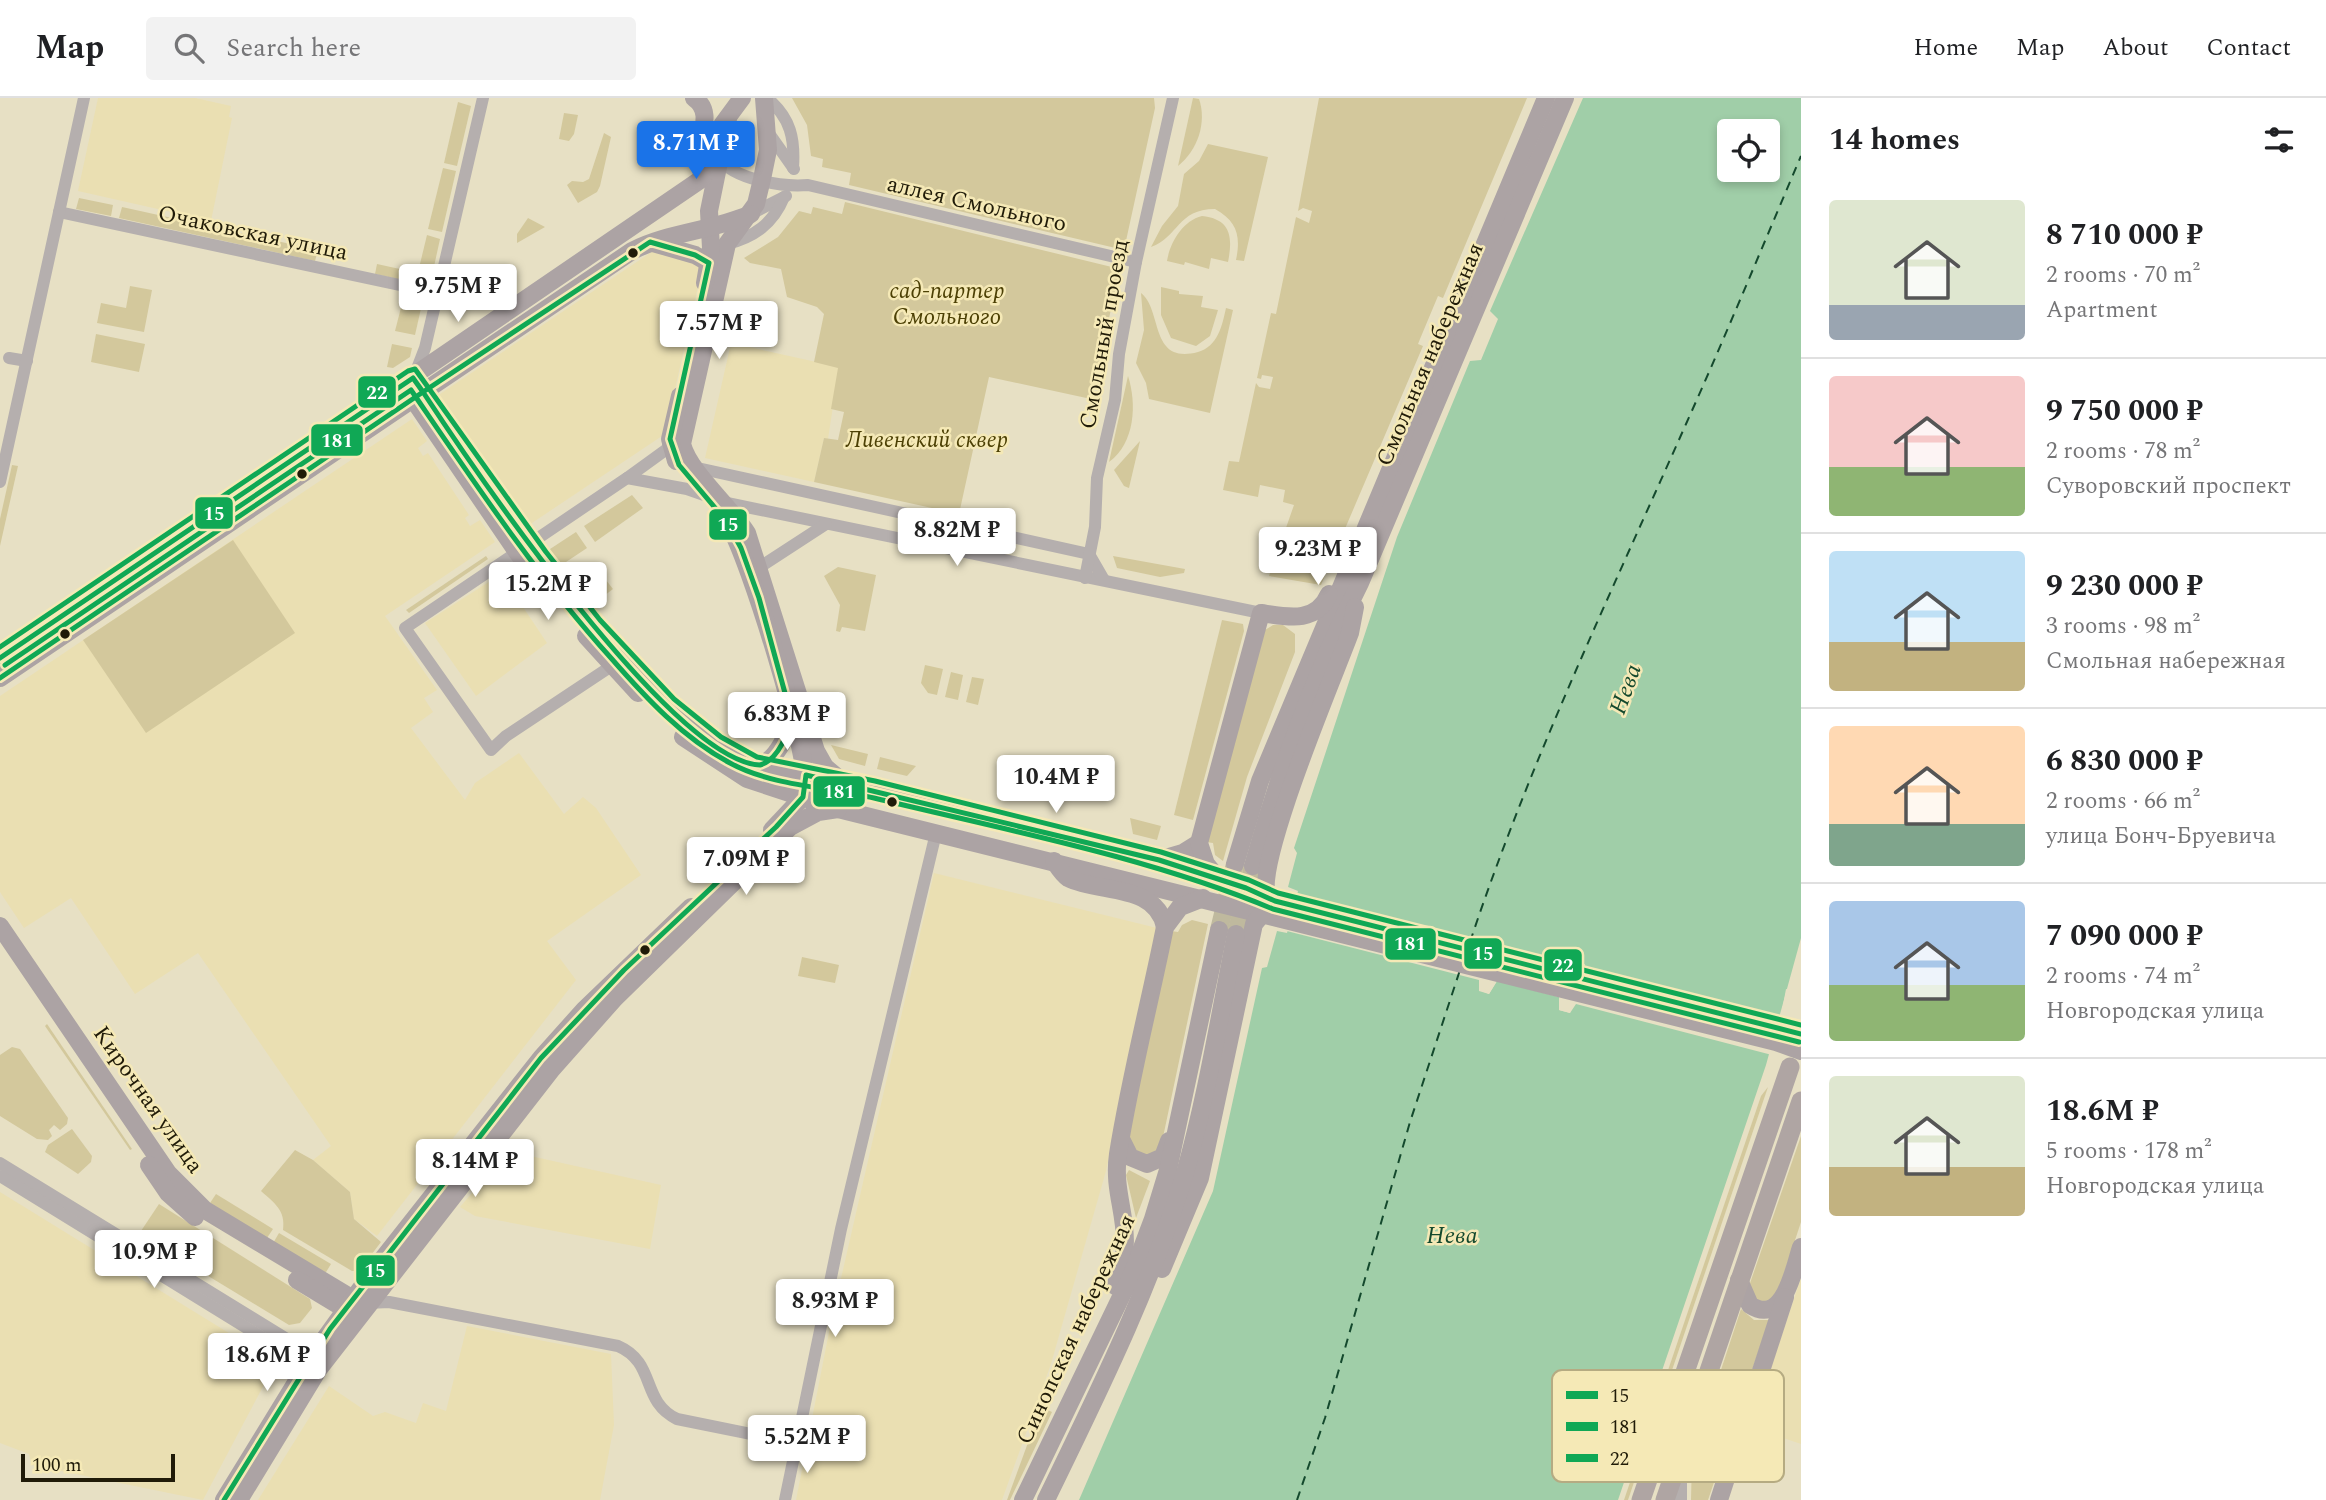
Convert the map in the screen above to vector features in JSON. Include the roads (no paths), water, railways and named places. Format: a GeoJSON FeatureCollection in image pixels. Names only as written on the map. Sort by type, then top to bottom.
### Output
{"type":"FeatureCollection","features":[{"type":"Feature","properties":{"kind":"main road"},"geometry":{"type":"LineString","coordinates":[[694,98],[704,109],[706,120],[698,153],[703,194],[710,220]]}},
{"type":"Feature","properties":{"kind":"main road"},"geometry":{"type":"LineString","coordinates":[[0,678],[417,390],[620,236],[703,178],[712,141],[743,98],[766,101],[768,132],[762,179],[751,214],[726,248],[682,444],[685,466],[727,503],[747,533],[760,567],[816,751],[825,767],[844,783]]}},
{"type":"Feature","properties":{"kind":"main road","name":"Смольная набережная"},"geometry":{"type":"LineString","coordinates":[[1330,626],[1349,565],[1546,98]]}},
{"type":"Feature","properties":{"kind":"main road","name":"Смольная набережная"},"geometry":{"type":"LineString","coordinates":[[1330,626],[1360,583],[1564,98]]}},
{"type":"Feature","properties":{"kind":"main road"},"geometry":{"type":"LineString","coordinates":[[224,1500],[313,1362],[541,1058],[576,1018],[776,827],[803,796],[806,775],[792,718],[743,554],[735,535],[685,466],[670,439],[709,263],[710,220],[728,118]]}},
{"type":"Feature","properties":{"kind":"main road"},"geometry":{"type":"LineString","coordinates":[[0,659],[632,251],[710,220],[751,214]]}},
{"type":"Feature","properties":{"kind":"main road"},"geometry":{"type":"LineString","coordinates":[[650,242],[695,255],[709,263]]}},
{"type":"Feature","properties":{"kind":"main road"},"geometry":{"type":"LineString","coordinates":[[417,390],[522,549],[582,615],[664,719],[705,754],[747,779],[838,809],[1203,898],[1269,907],[1801,1034]]}},
{"type":"Feature","properties":{"kind":"main road"},"geometry":{"type":"LineString","coordinates":[[1219,880],[1206,864],[1199,843],[1261,613],[1295,619],[1321,608],[1338,571],[1349,565]]}},
{"type":"Feature","properties":{"kind":"main road"},"geometry":{"type":"LineString","coordinates":[[1137,1306],[1150,1293],[1162,1270],[1199,1178],[1254,924],[1269,907],[1266,876],[1282,819],[1350,634],[1360,583]]}},
{"type":"Feature","properties":{"kind":"main road"},"geometry":{"type":"LineString","coordinates":[[1295,619],[1306,633],[1305,669]]}},
{"type":"Feature","properties":{"kind":"main road"},"geometry":{"type":"LineString","coordinates":[[1330,626],[1277,786],[1244,865],[1260,781],[1305,669],[1330,626]]}},
{"type":"Feature","properties":{"kind":"main road"},"geometry":{"type":"LineString","coordinates":[[618,662],[717,747],[759,766],[844,783],[1159,860],[1219,880],[1269,907],[1776,1042],[1796,1059],[1687,1370]]}},
{"type":"Feature","properties":{"kind":"main road"},"geometry":{"type":"LineString","coordinates":[[759,766],[768,763],[775,754],[792,718]]}},
{"type":"Feature","properties":{"kind":"main road"},"geometry":{"type":"LineString","coordinates":[[355,1304],[597,1017],[790,827],[818,813],[838,809]]}},
{"type":"Feature","properties":{"kind":"main road"},"geometry":{"type":"LineString","coordinates":[[1071,839],[1060,863],[1066,878],[1146,899],[1163,915],[1165,927],[1121,1139],[1117,1168],[1126,1238],[1121,1272],[1103,1313],[1102,1334]]}},
{"type":"Feature","properties":{"kind":"main road"},"geometry":{"type":"LineString","coordinates":[[1159,860],[1183,853],[1199,843]]}},
{"type":"Feature","properties":{"kind":"main road"},"geometry":{"type":"LineString","coordinates":[[1165,927],[1180,907],[1203,898]]}},
{"type":"Feature","properties":{"kind":"main road","name":"Кирочная улица"},"geometry":{"type":"LineString","coordinates":[[0,926],[168,1173],[191,1198],[355,1304]]}},
{"type":"Feature","properties":{"kind":"main road","name":"Синопская набережная"},"geometry":{"type":"LineString","coordinates":[[1023,1500],[1133,1272],[1153,1219],[1168,1170],[1180,1112],[1227,932],[1185,1173],[1137,1306],[1046,1500]]}},
{"type":"Feature","properties":{"kind":"main road","name":"Кирочная улица"},"geometry":{"type":"LineString","coordinates":[[0,945],[168,1193],[197,1218],[355,1304]]}},
{"type":"Feature","properties":{"kind":"main road"},"geometry":{"type":"LineString","coordinates":[[1709,1370],[1801,1101]]}},
{"type":"Feature","properties":{"kind":"main road"},"geometry":{"type":"LineString","coordinates":[[1121,1139],[1130,1157],[1147,1164],[1155,1162],[1167,1150],[1172,1125],[1180,1112]]}},
{"type":"Feature","properties":{"kind":"main road"},"geometry":{"type":"LineString","coordinates":[[1761,1370],[1801,1247]]}},
{"type":"Feature","properties":{"kind":"main road"},"geometry":{"type":"LineString","coordinates":[[1740,1280],[1745,1299],[1755,1308],[1769,1309],[1785,1297]]}},
{"type":"Feature","properties":{"kind":"main road"},"geometry":{"type":"LineString","coordinates":[[239,1500],[313,1362]]}},
{"type":"Feature","properties":{"kind":"main road"},"geometry":{"type":"LineString","coordinates":[[1641,1500],[1647,1482]]}},
{"type":"Feature","properties":{"kind":"main road"},"geometry":{"type":"LineString","coordinates":[[1665,1500],[1671,1482]]}},
{"type":"Feature","properties":{"kind":"main road"},"geometry":{"type":"LineString","coordinates":[[1719,1500],[1725,1482]]}},
{"type":"Feature","properties":{"kind":"street"},"geometry":{"type":"LineString","coordinates":[[0,482],[84,98]]}},
{"type":"Feature","properties":{"kind":"street"},"geometry":{"type":"LineString","coordinates":[[417,390],[483,98]]}},
{"type":"Feature","properties":{"kind":"street","name":"Смольный проезд"},"geometry":{"type":"LineString","coordinates":[[1085,578],[1095,527],[1097,478],[1115,400],[1119,354],[1136,262],[1173,98]]}},
{"type":"Feature","properties":{"kind":"street"},"geometry":{"type":"LineString","coordinates":[[766,101],[787,119],[792,133],[793,168]]}},
{"type":"Feature","properties":{"kind":"street"},"geometry":{"type":"LineString","coordinates":[[751,214],[808,185],[768,132]]}},
{"type":"Feature","properties":{"kind":"street","name":"аллея Смольного"},"geometry":{"type":"LineString","coordinates":[[719,158],[730,171],[762,179],[794,186],[808,185],[1136,262]]}},
{"type":"Feature","properties":{"kind":"street"},"geometry":{"type":"LineString","coordinates":[[726,248],[765,227],[784,197]]}},
{"type":"Feature","properties":{"kind":"street","name":"Очаковская улица"},"geometry":{"type":"LineString","coordinates":[[59,212],[437,293]]}},
{"type":"Feature","properties":{"kind":"street"},"geometry":{"type":"LineString","coordinates":[[9,358],[26,361]]}},
{"type":"Feature","properties":{"kind":"street"},"geometry":{"type":"LineString","coordinates":[[618,662],[506,736],[491,750],[405,628],[627,478],[667,449],[670,439]]}},
{"type":"Feature","properties":{"kind":"street"},"geometry":{"type":"LineString","coordinates":[[685,466],[1090,554],[1104,580]]}},
{"type":"Feature","properties":{"kind":"street"},"geometry":{"type":"LineString","coordinates":[[627,478],[687,489],[727,503],[1261,613]]}},
{"type":"Feature","properties":{"kind":"street"},"geometry":{"type":"LineString","coordinates":[[760,567],[826,524]]}},
{"type":"Feature","properties":{"kind":"street"},"geometry":{"type":"LineString","coordinates":[[785,1500],[842,1229],[936,833]]}},
{"type":"Feature","properties":{"kind":"street"},"geometry":{"type":"LineString","coordinates":[[0,1163],[313,1362]]}},
{"type":"Feature","properties":{"kind":"street"},"geometry":{"type":"LineString","coordinates":[[0,1176],[313,1362]]}},
{"type":"Feature","properties":{"kind":"street","name":"Кирочная улица"},"geometry":{"type":"LineString","coordinates":[[355,1304],[389,1302],[618,1346],[628,1350],[644,1367],[652,1397],[666,1414],[677,1419],[796,1443]]}},
{"type":"Feature","properties":{"kind":"street"},"geometry":{"type":"LineString","coordinates":[[1681,1482],[1681,1500]]}},
{"type":"Feature","properties":{"kind":"water","name":"Нева"},"geometry":{"type":"Polygon","coordinates":[[[1583,98],[1801,98],[1801,938],[1766,1065],[1662,1370],[1552,1370],[1552,1482],[1624,1482],[1618,1500],[1079,1500],[1213,1191],[1262,968],[1267,967],[1277,931],[1287,933],[1298,891],[1288,887],[1297,853],[1294,848],[1397,537],[1470,361],[1481,360],[1498,319],[1490,311],[1583,98]],[[1496,939],[1479,990],[1489,994],[1497,981],[1503,947],[1496,939]],[[1585,964],[1573,965],[1559,1010],[1570,1013],[1585,964]]]}},
{"type":"Feature","properties":{"kind":"tunnel"},"geometry":{"type":"LineString","coordinates":[[1219,930],[1235,864]]}},
{"type":"Feature","properties":{"kind":"tunnel"},"geometry":{"type":"LineString","coordinates":[[1236,934],[1253,866]]}},
{"type":"Feature","properties":{"kind":"park label","name":"сад-партер Смольного"},"geometry":{"type":"Point","coordinates":[947,303]}},
{"type":"Feature","properties":{"kind":"park label","name":"Ливенский сквер"},"geometry":{"type":"Point","coordinates":[927,439]}}]}
